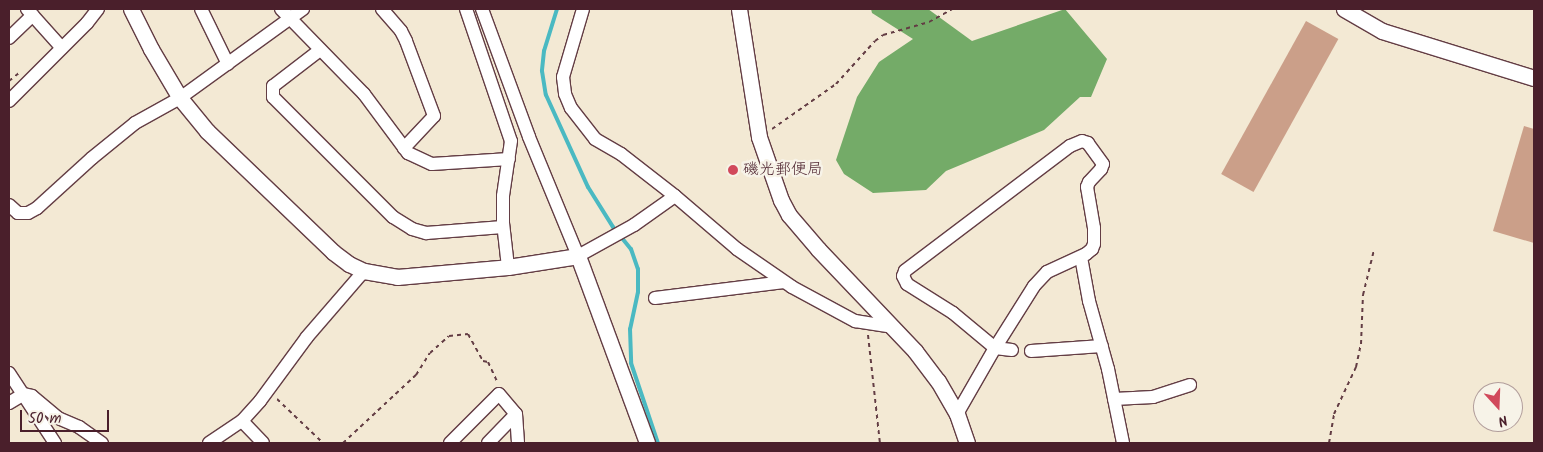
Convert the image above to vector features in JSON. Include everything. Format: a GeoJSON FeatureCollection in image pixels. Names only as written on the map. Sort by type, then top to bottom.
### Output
{"type":"FeatureCollection","features":[{"type":"Feature","properties":{"kind":"street"},"geometry":{"type":"LineString","coordinates":[[9,101],[87,24],[98,9]]}},
{"type":"Feature","properties":{"kind":"street"},"geometry":{"type":"LineString","coordinates":[[132,9],[150,49],[180,98],[207,131],[333,252],[364,271],[397,277],[508,267],[578,256],[629,229],[675,196]]}},
{"type":"Feature","properties":{"kind":"street"},"geometry":{"type":"LineString","coordinates":[[200,9],[228,64]]}},
{"type":"Feature","properties":{"kind":"street"},"geometry":{"type":"LineString","coordinates":[[9,205],[18,213],[28,213],[38,208],[92,158],[134,123],[180,98],[228,64],[285,14],[303,9]]}},
{"type":"Feature","properties":{"kind":"street"},"geometry":{"type":"LineString","coordinates":[[382,9],[401,31],[406,41],[434,116],[404,148]]}},
{"type":"Feature","properties":{"kind":"street"},"geometry":{"type":"LineString","coordinates":[[466,9],[511,141],[503,196],[503,228],[508,267]]}},
{"type":"Feature","properties":{"kind":"street"},"geometry":{"type":"LineString","coordinates":[[482,9],[529,137],[578,256],[647,443]]}},
{"type":"Feature","properties":{"kind":"street"},"geometry":{"type":"LineString","coordinates":[[583,9],[563,77],[565,94],[571,108],[595,139],[621,154],[675,196],[737,249],[784,282],[843,316],[866,323],[891,327]]}},
{"type":"Feature","properties":{"kind":"street"},"geometry":{"type":"LineString","coordinates":[[739,9],[759,136],[774,182],[789,215],[818,249],[915,351],[938,381],[957,414],[967,443]]}},
{"type":"Feature","properties":{"kind":"street"},"geometry":{"type":"LineString","coordinates":[[1344,9],[1382,31],[1534,78]]}},
{"type":"Feature","properties":{"kind":"street"},"geometry":{"type":"LineString","coordinates":[[9,38],[30,12],[62,48]]}},
{"type":"Feature","properties":{"kind":"street"},"geometry":{"type":"LineString","coordinates":[[285,14],[364,94],[404,148],[420,160],[432,164],[509,159]]}},
{"type":"Feature","properties":{"kind":"street"},"geometry":{"type":"LineString","coordinates":[[320,50],[273,86],[272,98],[393,216],[412,228],[426,233],[503,228]]}},
{"type":"Feature","properties":{"kind":"street"},"geometry":{"type":"LineString","coordinates":[[957,414],[995,348],[1034,286],[1047,272],[1081,257],[1092,249],[1094,244],[1087,188],[1101,170],[1103,164],[1088,143],[1082,141],[1070,146],[908,267],[903,276],[907,284],[953,313],[995,348],[1012,350]]}},
{"type":"Feature","properties":{"kind":"street"},"geometry":{"type":"LineString","coordinates":[[1081,257],[1089,301],[1102,346],[1123,443]]}},
{"type":"Feature","properties":{"kind":"street"},"geometry":{"type":"LineString","coordinates":[[209,443],[242,421],[268,391],[307,338],[364,271]]}},
{"type":"Feature","properties":{"kind":"street"},"geometry":{"type":"LineString","coordinates":[[655,298],[784,282]]}},
{"type":"Feature","properties":{"kind":"street"},"geometry":{"type":"LineString","coordinates":[[1030,351],[1102,346]]}},
{"type":"Feature","properties":{"kind":"street"},"geometry":{"type":"LineString","coordinates":[[9,373],[55,443]]}},
{"type":"Feature","properties":{"kind":"street"},"geometry":{"type":"LineString","coordinates":[[1114,398],[1153,397],[1190,385]]}},
{"type":"Feature","properties":{"kind":"street"},"geometry":{"type":"LineString","coordinates":[[9,403],[24,394],[32,396],[58,418],[79,427],[102,443]]}},
{"type":"Feature","properties":{"kind":"street"},"geometry":{"type":"LineString","coordinates":[[450,443],[498,394],[516,414],[518,443]]}},
{"type":"Feature","properties":{"kind":"street"},"geometry":{"type":"LineString","coordinates":[[488,443],[516,414]]}},
{"type":"Feature","properties":{"kind":"street"},"geometry":{"type":"LineString","coordinates":[[242,421],[263,443]]}},
{"type":"Feature","properties":{"kind":"path"},"geometry":{"type":"LineString","coordinates":[[759,136],[836,84],[875,41],[883,35],[929,22],[952,9]]}},
{"type":"Feature","properties":{"kind":"path"},"geometry":{"type":"LineString","coordinates":[[1329,443],[1334,414],[1356,367],[1361,344],[1362,295],[1374,250]]}},
{"type":"Feature","properties":{"kind":"path"},"geometry":{"type":"LineString","coordinates":[[866,323],[880,443]]}},
{"type":"Feature","properties":{"kind":"path"},"geometry":{"type":"LineString","coordinates":[[343,443],[416,375],[430,353],[449,336],[468,334],[483,361],[488,362],[499,385],[498,394]]}},
{"type":"Feature","properties":{"kind":"path"},"geometry":{"type":"LineString","coordinates":[[268,391],[323,443]]}},
{"type":"Feature","properties":{"kind":"green space"},"geometry":{"type":"Polygon","coordinates":[[[871,9],[928,9],[972,41],[1065,9],[1107,59],[1091,97],[1080,97],[1044,130],[946,171],[926,190],[873,193],[844,174],[836,160],[857,97],[879,62],[913,39],[872,13],[871,9]]]}},
{"type":"Feature","properties":{"kind":"building"},"geometry":{"type":"Polygon","coordinates":[[[1306,21],[1338,39],[1254,192],[1221,174],[1306,21]]]}},
{"type":"Feature","properties":{"kind":"building"},"geometry":{"type":"Polygon","coordinates":[[[1524,126],[1534,129],[1534,243],[1493,231],[1524,126]]]}},
{"type":"Feature","properties":{"kind":"waterway"},"geometry":{"type":"LineString","coordinates":[[557,9],[544,51],[542,71],[546,95],[588,187],[613,227],[631,249],[638,269],[638,292],[630,329],[631,363],[658,443]]}},
{"type":"Feature","properties":{"kind":"place","name":"磯光郵便局"},"geometry":{"type":"Point","coordinates":[733,170]}}]}
